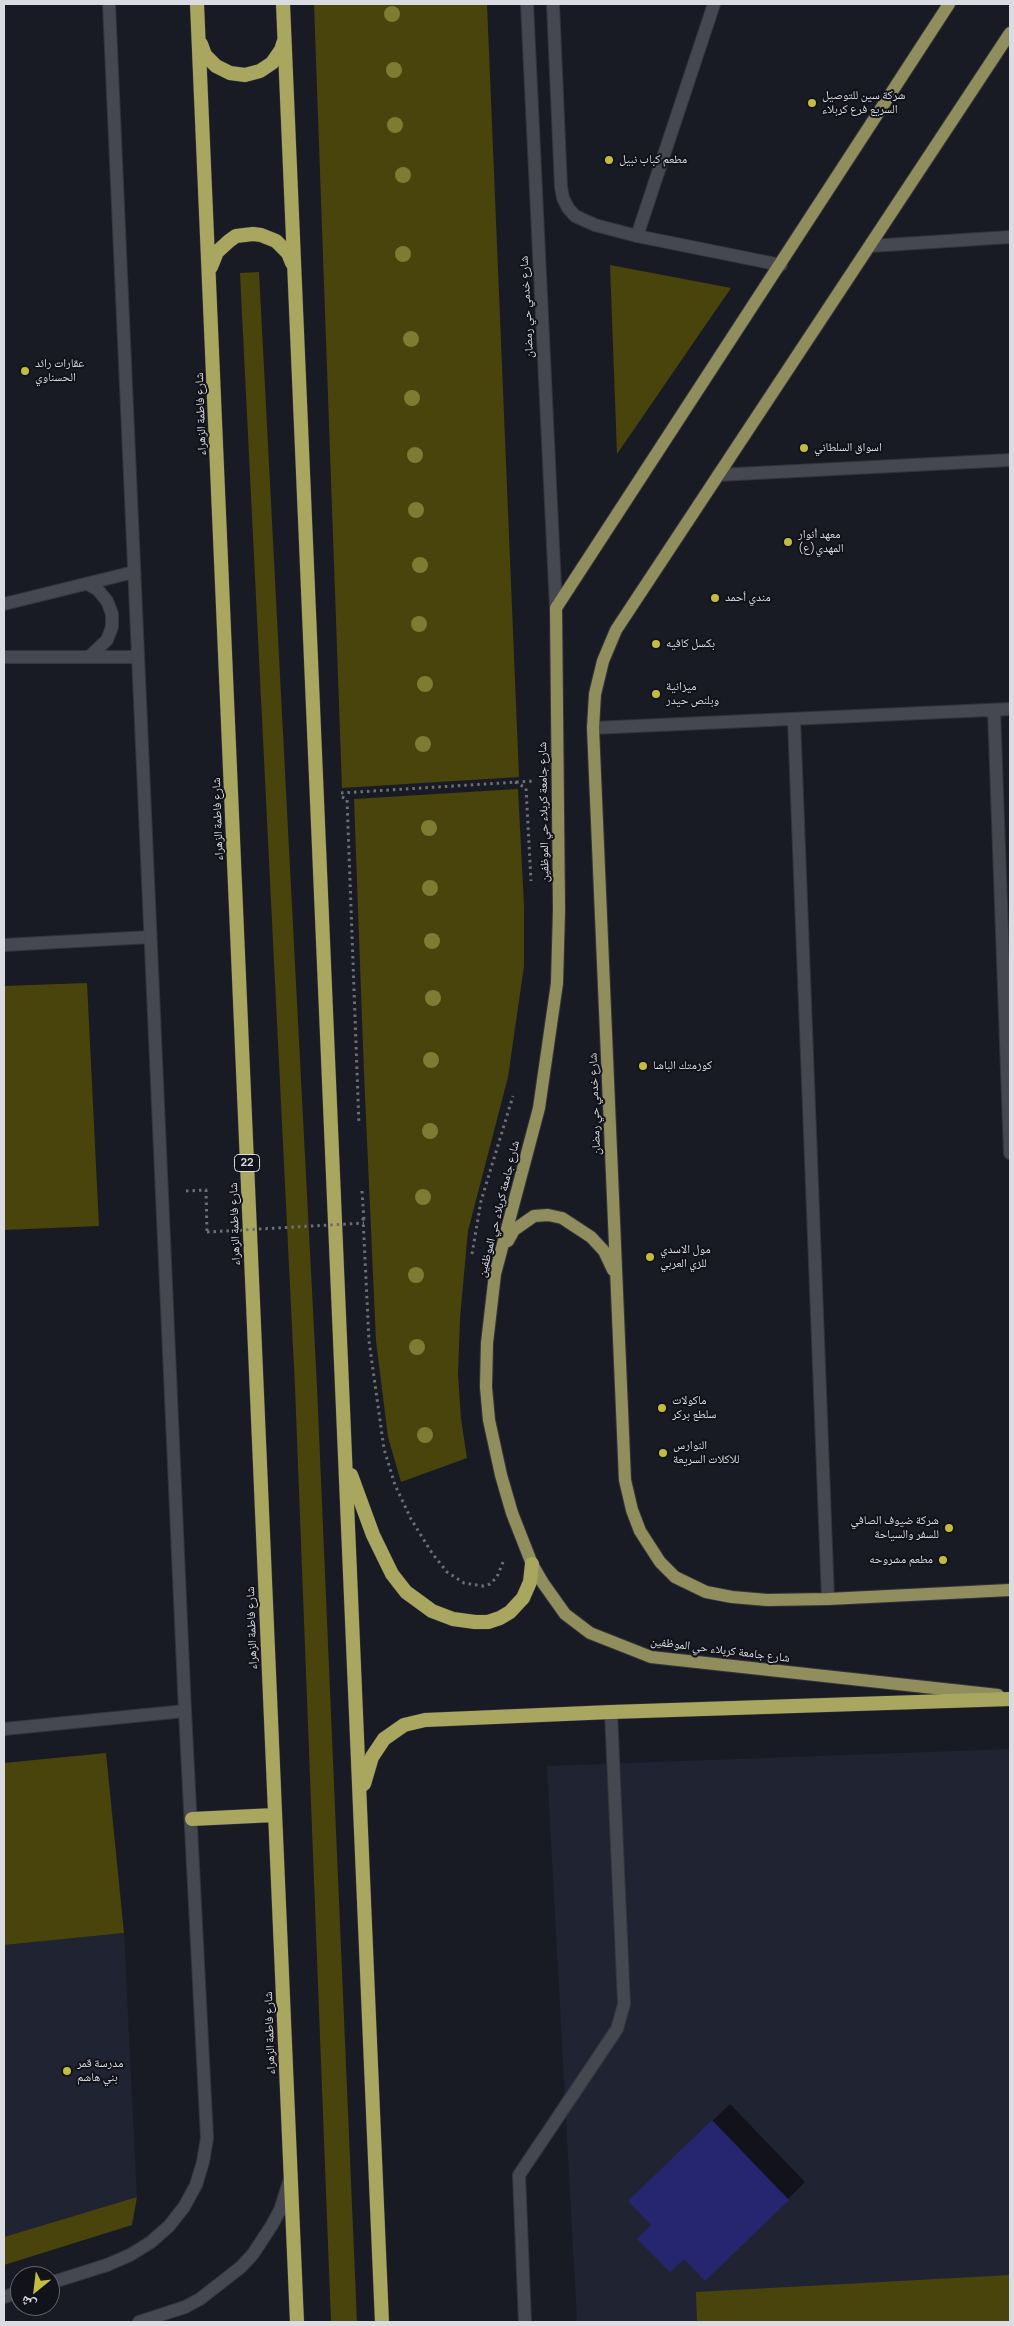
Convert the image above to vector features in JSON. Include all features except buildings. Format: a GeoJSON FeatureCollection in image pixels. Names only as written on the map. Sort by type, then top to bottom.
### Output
{"type":"FeatureCollection","features":[{"type":"Feature","properties":{"kind":"highway","name":"شارع فاطمة الزهراء"},"geometry":{"type":"LineString","coordinates":[[197,4],[297,2322]]}},
{"type":"Feature","properties":{"kind":"highway"},"geometry":{"type":"LineString","coordinates":[[283,4],[382,2322]]}},
{"type":"Feature","properties":{"kind":"highway"},"geometry":{"type":"LineString","coordinates":[[198,34],[205,55],[216,66],[230,73],[245,75],[260,71],[277,56],[283,43],[284,28]]}},
{"type":"Feature","properties":{"kind":"highway"},"geometry":{"type":"LineString","coordinates":[[210,276],[213,259],[222,246],[236,236],[253,234],[269,237],[282,246],[292,260],[295,276]]}},
{"type":"Feature","properties":{"kind":"highway"},"geometry":{"type":"LineString","coordinates":[[346,1456],[373,1535],[392,1574],[406,1592],[432,1611],[453,1619],[475,1622],[488,1622],[500,1618],[510,1612],[523,1598],[530,1582],[532,1564]]}},
{"type":"Feature","properties":{"kind":"highway"},"geometry":{"type":"LineString","coordinates":[[361,1814],[364,1779],[372,1757],[384,1739],[404,1725],[425,1720],[1010,1698]]}},
{"type":"Feature","properties":{"kind":"highway"},"geometry":{"type":"LineString","coordinates":[[192,1818],[276,1815]]}},
{"type":"Feature","properties":{"kind":"main road"},"geometry":{"type":"LineString","coordinates":[[60,2280],[107,2265],[130,2255],[151,2242],[169,2226],[184,2207],[196,2185],[204,2162],[207,2138],[185,1710],[109,4]]}},
{"type":"Feature","properties":{"kind":"main road","name":"شارع خدمي حي رمضان"},"geometry":{"type":"LineString","coordinates":[[527,4],[556,608]]}},
{"type":"Feature","properties":{"kind":"main road"},"geometry":{"type":"LineString","coordinates":[[553,4],[563,198],[576,216],[584,222],[637,236],[781,265]]}},
{"type":"Feature","properties":{"kind":"main road"},"geometry":{"type":"LineString","coordinates":[[637,236],[714,4]]}},
{"type":"Feature","properties":{"kind":"main road"},"geometry":{"type":"LineString","coordinates":[[556,608],[950,4]]}},
{"type":"Feature","properties":{"kind":"main road","name":"شارع خدمي حي رمضان"},"geometry":{"type":"LineString","coordinates":[[828,1599],[768,1600],[732,1597],[706,1592],[687,1584],[674,1576],[649,1546],[632,1510],[625,1480],[616,1280],[593,728],[597,685],[603,660],[616,630],[1010,33]]}},
{"type":"Feature","properties":{"kind":"main road"},"geometry":{"type":"LineString","coordinates":[[870,246],[1010,236]]}},
{"type":"Feature","properties":{"kind":"main road"},"geometry":{"type":"LineString","coordinates":[[718,476],[1010,460]]}},
{"type":"Feature","properties":{"kind":"main road"},"geometry":{"type":"LineString","coordinates":[[4,604],[134,572]]}},
{"type":"Feature","properties":{"kind":"main road"},"geometry":{"type":"LineString","coordinates":[[88,584],[98,590],[107,601],[112,614],[112,627],[107,640],[88,657]]}},
{"type":"Feature","properties":{"kind":"main road","name":"شارع جامعة كربلاء حي الموظفين"},"geometry":{"type":"LineString","coordinates":[[556,608],[559,910],[557,983],[539,1108],[495,1274],[487,1343],[486,1387],[488,1412],[495,1447],[512,1513],[532,1564],[565,1614],[579,1626],[604,1640],[651,1656],[1010,1698]]}},
{"type":"Feature","properties":{"kind":"main road"},"geometry":{"type":"LineString","coordinates":[[4,657],[138,656]]}},
{"type":"Feature","properties":{"kind":"main road"},"geometry":{"type":"LineString","coordinates":[[593,728],[1010,709]]}},
{"type":"Feature","properties":{"kind":"main road"},"geometry":{"type":"LineString","coordinates":[[994,710],[1010,1153]]}},
{"type":"Feature","properties":{"kind":"main road"},"geometry":{"type":"LineString","coordinates":[[794,719],[828,1599],[1010,1590]]}},
{"type":"Feature","properties":{"kind":"main road"},"geometry":{"type":"LineString","coordinates":[[4,945],[150,936]]}},
{"type":"Feature","properties":{"kind":"main road"},"geometry":{"type":"LineString","coordinates":[[495,1274],[514,1230],[534,1216],[548,1216],[562,1218],[591,1238],[604,1251],[616,1280]]}},
{"type":"Feature","properties":{"kind":"main road"},"geometry":{"type":"LineString","coordinates":[[4,1729],[185,1710]]}},
{"type":"Feature","properties":{"kind":"main road"},"geometry":{"type":"LineString","coordinates":[[524,2322],[519,2175],[617,2030],[624,2004],[611,1712]]}},
{"type":"Feature","properties":{"kind":"main road"},"geometry":{"type":"LineString","coordinates":[[139,2322],[184,2307],[200,2299],[241,2267],[272,2226],[280,2210],[291,2177]]}},
{"type":"Feature","properties":{"kind":"path"},"geometry":{"type":"LineString","coordinates":[[360,1134],[347,799],[335,793],[558,779]]}},
{"type":"Feature","properties":{"kind":"path"},"geometry":{"type":"LineString","coordinates":[[515,782],[526,788],[531,883]]}},
{"type":"Feature","properties":{"kind":"path"},"geometry":{"type":"LineString","coordinates":[[471,1262],[481,1201],[514,1093]]}},
{"type":"Feature","properties":{"kind":"path"},"geometry":{"type":"LineString","coordinates":[[206,1190],[207,1232],[364,1223],[362,1184],[369,1341],[384,1449],[395,1485],[411,1519],[432,1553],[447,1572],[464,1583],[479,1586],[490,1584],[497,1577],[502,1565],[503,1554]]}},
{"type":"Feature","properties":{"kind":"shaded area"},"geometry":{"type":"Polygon","coordinates":[[[314,4],[487,4],[519,777],[342,788],[314,4]]]}},
{"type":"Feature","properties":{"kind":"shaded area"},"geometry":{"type":"Polygon","coordinates":[[[610,265],[731,288],[617,454],[610,265]]]}},
{"type":"Feature","properties":{"kind":"shaded area"},"geometry":{"type":"Polygon","coordinates":[[[259,272],[317,1387],[357,2322],[331,2322],[295,1387],[240,273],[259,272]]]}},
{"type":"Feature","properties":{"kind":"shaded area"},"geometry":{"type":"Polygon","coordinates":[[[518,789],[524,906],[524,966],[508,1077],[468,1231],[460,1318],[458,1375],[461,1419],[467,1458],[401,1482],[388,1437],[376,1341],[354,799],[518,789]]]}},
{"type":"Feature","properties":{"kind":"shaded area"},"geometry":{"type":"Polygon","coordinates":[[[87,983],[99,1226],[4,1230],[4,986],[87,983]]]}},
{"type":"Feature","properties":{"kind":"shaded area"},"geometry":{"type":"Polygon","coordinates":[[[1010,1749],[1010,2322],[577,2322],[547,1766],[1010,1749]]]}},
{"type":"Feature","properties":{"kind":"shaded area"},"geometry":{"type":"Polygon","coordinates":[[[106,1753],[124,1933],[4,1945],[4,1763],[106,1753]]]}},
{"type":"Feature","properties":{"kind":"shaded area","name":"مدرسة قمر بني هاشم"},"geometry":{"type":"Polygon","coordinates":[[[124,1933],[137,2197],[4,2237],[4,1945],[124,1933]]]}},
{"type":"Feature","properties":{"kind":"shaded area"},"geometry":{"type":"Polygon","coordinates":[[[137,2197],[132,2225],[4,2265],[4,2237],[137,2197]]]}},
{"type":"Feature","properties":{"kind":"shaded area"},"geometry":{"type":"Polygon","coordinates":[[[1010,2275],[1010,2322],[697,2322],[696,2292],[1010,2275]]]}},
{"type":"Feature","properties":{"kind":"place","name":"شركة سين للتوصيل السريع فرع كربلاء"},"geometry":{"type":"Point","coordinates":[812,103]}},
{"type":"Feature","properties":{"kind":"place","name":"مطعم كباب نبيل"},"geometry":{"type":"Point","coordinates":[609,160]}},
{"type":"Feature","properties":{"kind":"place","name":"عقارات رائد الحسناوي"},"geometry":{"type":"Point","coordinates":[25,371]}},
{"type":"Feature","properties":{"kind":"place","name":"اسواق السلطاني"},"geometry":{"type":"Point","coordinates":[804,448]}},
{"type":"Feature","properties":{"kind":"place","name":"معهد أنوار المهدي(ع)"},"geometry":{"type":"Point","coordinates":[788,542]}},
{"type":"Feature","properties":{"kind":"place","name":"مندي أحمد"},"geometry":{"type":"Point","coordinates":[715,598]}},
{"type":"Feature","properties":{"kind":"place","name":"بكسل كافيه"},"geometry":{"type":"Point","coordinates":[656,644]}},
{"type":"Feature","properties":{"kind":"place","name":"ميزانية وبلنص حيدر"},"geometry":{"type":"Point","coordinates":[656,694]}},
{"type":"Feature","properties":{"kind":"place","name":"كوزمتك الباشا"},"geometry":{"type":"Point","coordinates":[643,1066]}},
{"type":"Feature","properties":{"kind":"place","name":"مول الاسدي للزي العربي"},"geometry":{"type":"Point","coordinates":[650,1257]}},
{"type":"Feature","properties":{"kind":"place","name":"ماكولات سلطع بركر"},"geometry":{"type":"Point","coordinates":[662,1408]}},
{"type":"Feature","properties":{"kind":"place","name":"النوارس للاكلات السريعة"},"geometry":{"type":"Point","coordinates":[663,1453]}},
{"type":"Feature","properties":{"kind":"place","name":"شركة ضيوف الصافي للسفر والسياحة"},"geometry":{"type":"Point","coordinates":[949,1528]}},
{"type":"Feature","properties":{"kind":"place","name":"مطعم مشروحه"},"geometry":{"type":"Point","coordinates":[943,1560]}},
{"type":"Feature","properties":{"kind":"place","name":"مدرسة قمر بني هاشم"},"geometry":{"type":"Point","coordinates":[67,2071]}}]}
